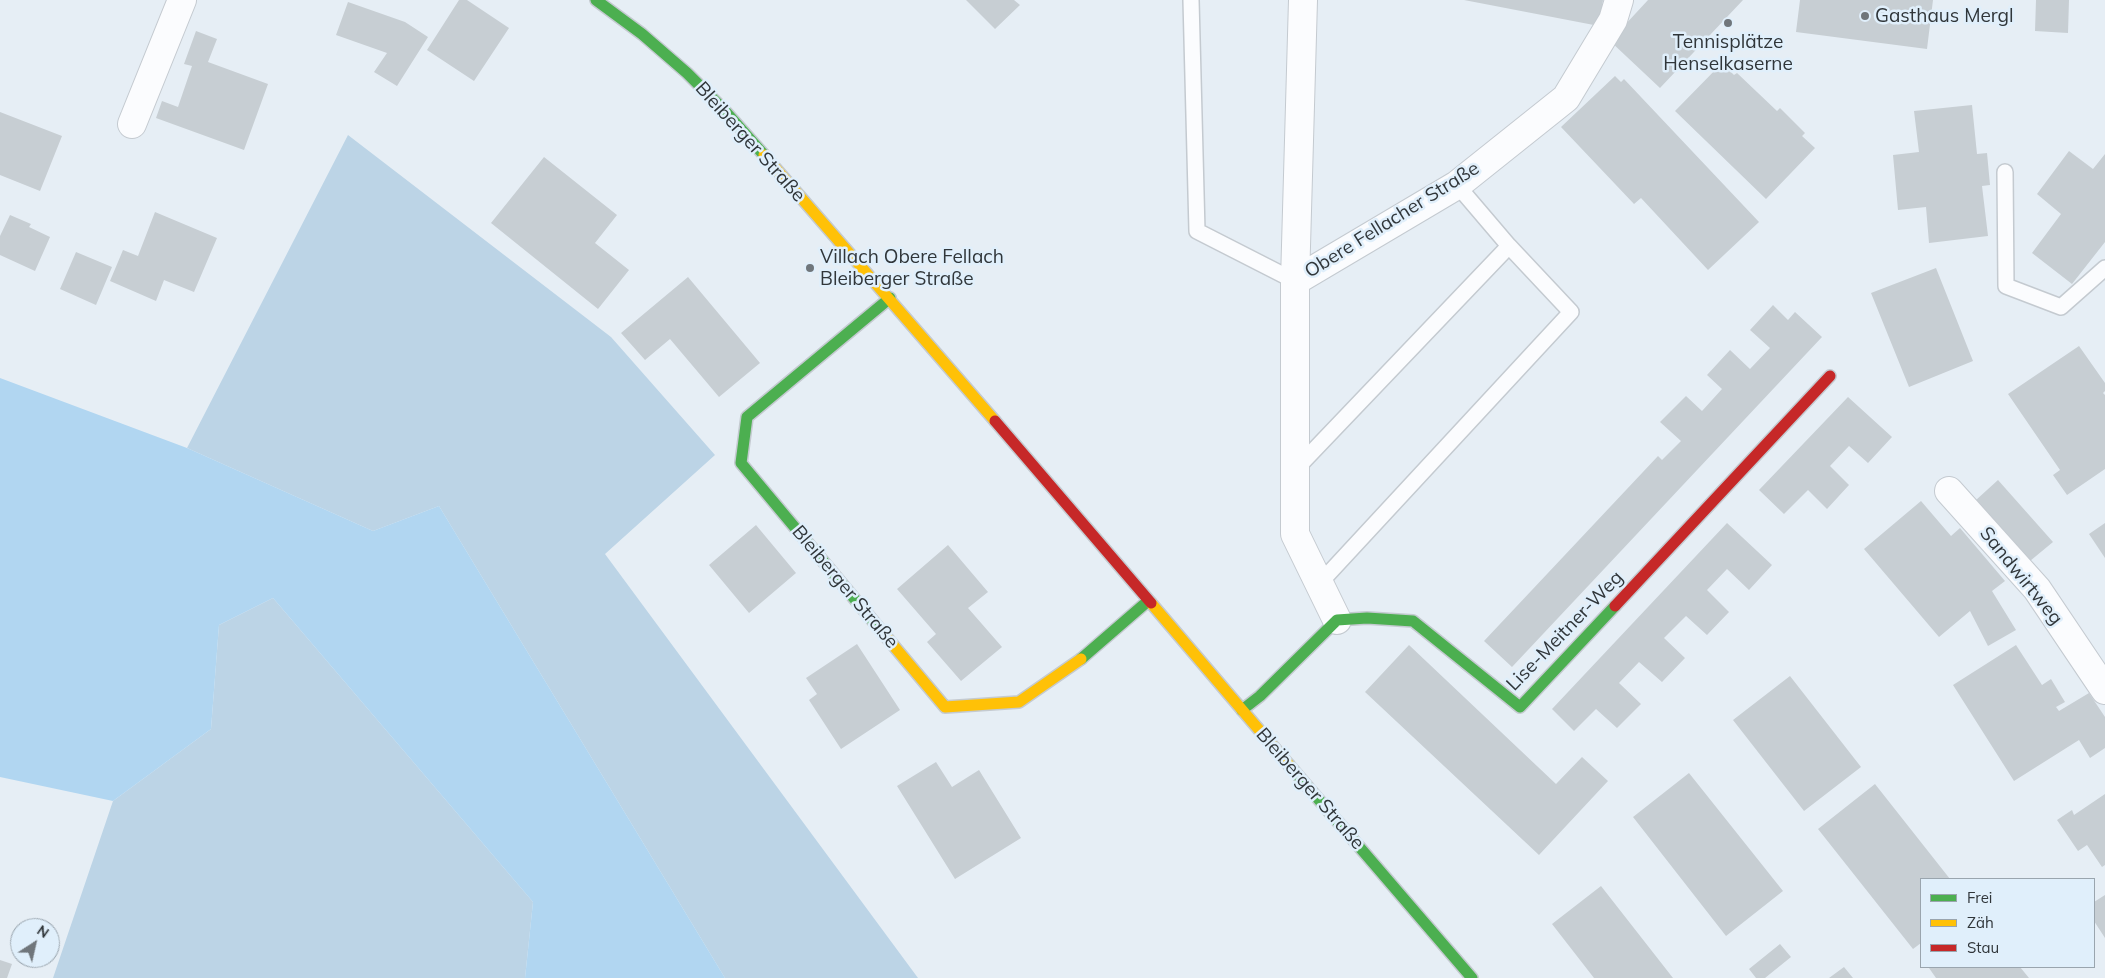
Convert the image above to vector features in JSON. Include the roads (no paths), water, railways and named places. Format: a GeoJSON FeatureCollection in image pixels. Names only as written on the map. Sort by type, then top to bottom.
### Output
{"type":"FeatureCollection","features":[{"type":"Feature","properties":{"kind":"street"},"geometry":{"type":"LineString","coordinates":[[132,124],[182,0]]}},
{"type":"Feature","properties":{"kind":"street","name":"Bleiberger Straße"},"geometry":{"type":"LineString","coordinates":[[596,0],[642,34],[687,73],[724,110],[890,298],[1472,978]]}},
{"type":"Feature","properties":{"kind":"street","name":"Obere Fellacher Straße"},"geometry":{"type":"LineString","coordinates":[[1304,0],[1295,281],[1295,534],[1337,620]]}},
{"type":"Feature","properties":{"kind":"street","name":"Obere Fellacher Straße"},"geometry":{"type":"LineString","coordinates":[[1295,281],[1458,184],[1566,98],[1612,20],[1619,0]]}},
{"type":"Feature","properties":{"kind":"street","name":"Bleiberger Straße"},"geometry":{"type":"LineString","coordinates":[[890,298],[747,417],[741,463],[945,707],[1019,702],[1082,658],[1148,601]]}},
{"type":"Feature","properties":{"kind":"street","name":"Lise-Meitner-Weg"},"geometry":{"type":"LineString","coordinates":[[1337,620],[1367,618],[1413,621],[1520,707],[1830,376]]}},
{"type":"Feature","properties":{"kind":"street","name":"Sandwirtweg"},"geometry":{"type":"LineString","coordinates":[[1950,491],[2037,589],[2105,690]]}},
{"type":"Feature","properties":{"kind":"street"},"geometry":{"type":"LineString","coordinates":[[1242,710],[1260,696],[1337,620]]}},
{"type":"Feature","properties":{"kind":"lane"},"geometry":{"type":"LineString","coordinates":[[1191,0],[1197,231],[1295,281]]}},
{"type":"Feature","properties":{"kind":"lane"},"geometry":{"type":"LineString","coordinates":[[2005,172],[2006,286],[2061,307],[2105,268]]}},
{"type":"Feature","properties":{"kind":"lane"},"geometry":{"type":"LineString","coordinates":[[1319,584],[1571,312],[1509,246],[1458,184]]}},
{"type":"Feature","properties":{"kind":"lane"},"geometry":{"type":"LineString","coordinates":[[1295,470],[1509,246]]}},
{"type":"Feature","properties":{"kind":"place","name":"Gasthaus Mergl"},"geometry":{"type":"Point","coordinates":[1865,16]}},
{"type":"Feature","properties":{"kind":"place","name":"Tennisplätze Henselkaserne"},"geometry":{"type":"Point","coordinates":[1728,23]}},
{"type":"Feature","properties":{"kind":"place","name":"Villach Obere Fellach Bleiberger Straße"},"geometry":{"type":"Point","coordinates":[810,268]}}]}
